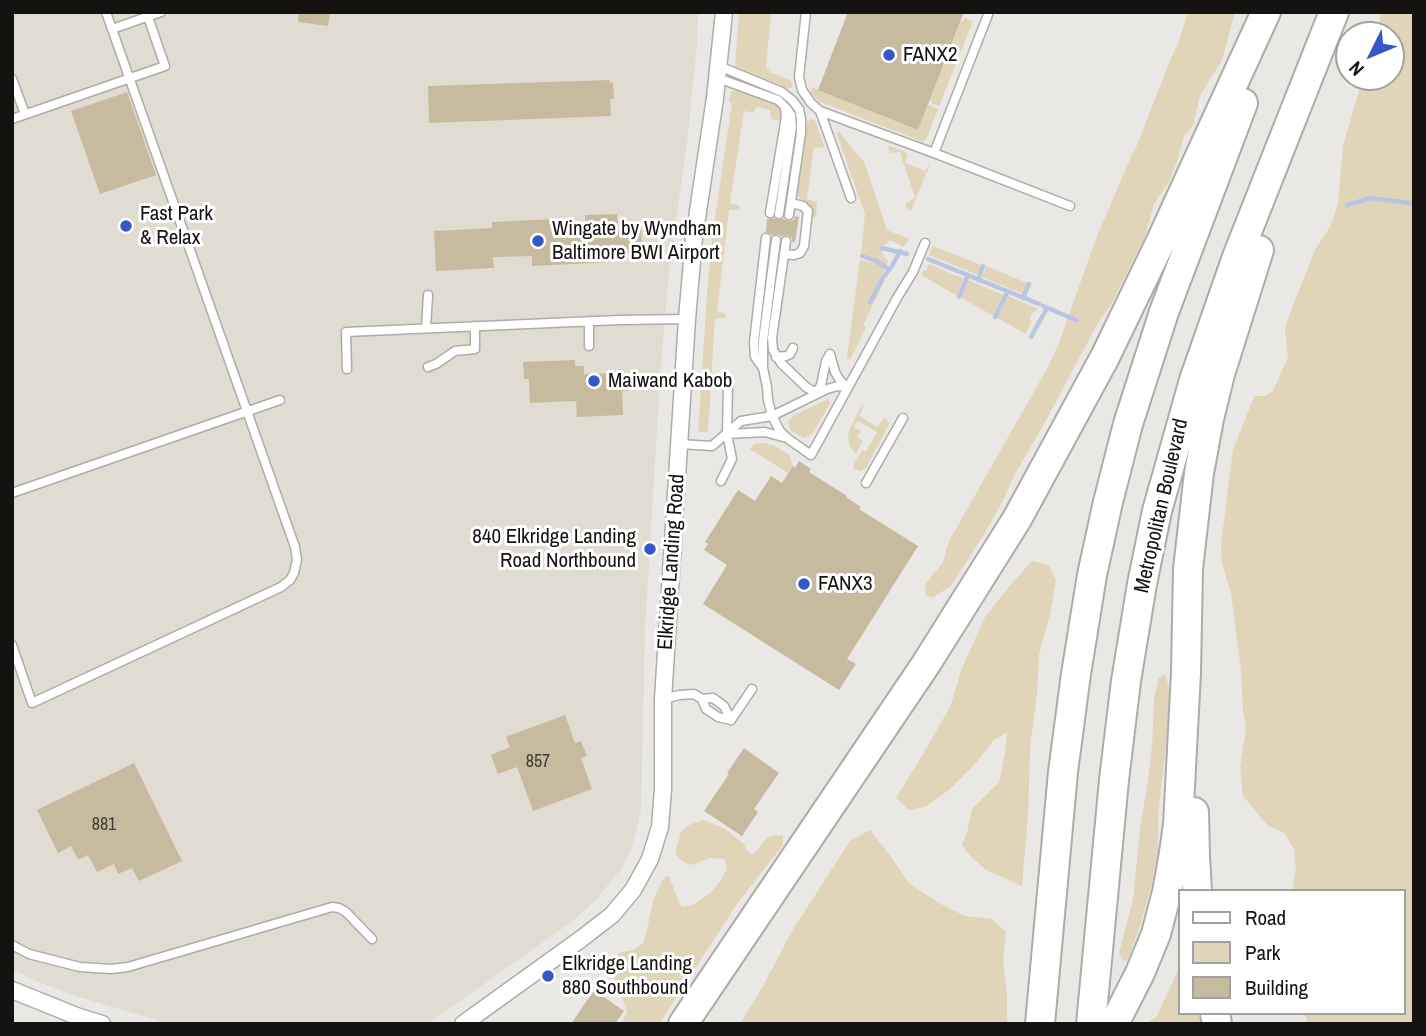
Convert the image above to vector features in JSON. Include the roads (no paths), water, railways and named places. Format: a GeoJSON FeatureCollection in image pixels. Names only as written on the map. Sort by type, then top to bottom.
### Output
{"type":"FeatureCollection","features":[{"type":"Feature","properties":{"kind":"highway"},"geometry":{"type":"LineString","coordinates":[[683,1024],[926,664],[1017,519],[1105,357],[1266,12]]}},
{"type":"Feature","properties":{"kind":"highway"},"geometry":{"type":"LineString","coordinates":[[1040,1024],[1063,772],[1076,674],[1108,502],[1128,424],[1164,312],[1278,12]]}},
{"type":"Feature","properties":{"kind":"highway","name":"Metropolitan Boulevard"},"geometry":{"type":"LineString","coordinates":[[1091,1024],[1126,681],[1157,511],[1194,380],[1233,269],[1334,12]]}},
{"type":"Feature","properties":{"kind":"highway"},"geometry":{"type":"LineString","coordinates":[[1114,1024],[1135,984],[1156,934],[1167,892],[1178,825],[1188,569],[1199,473],[1209,419],[1234,326],[1319,53]]}},
{"type":"Feature","properties":{"kind":"highway"},"geometry":{"type":"LineString","coordinates":[[1186,673],[1198,889]]}},
{"type":"Feature","properties":{"kind":"street","name":"Elkridge Landing Road"},"geometry":{"type":"LineString","coordinates":[[463,1024],[612,915],[633,890],[650,859],[660,827],[663,789],[663,699],[687,319],[694,238],[724,12]]}},
{"type":"Feature","properties":{"kind":"street"},"geometry":{"type":"LineString","coordinates":[[12,990],[102,1024]]}},
{"type":"Feature","properties":{"kind":"lane"},"geometry":{"type":"LineString","coordinates":[[12,645],[32,702],[281,587],[290,580],[297,560],[295,547],[106,12]]}},
{"type":"Feature","properties":{"kind":"lane"},"geometry":{"type":"LineString","coordinates":[[112,29],[161,12]]}},
{"type":"Feature","properties":{"kind":"lane"},"geometry":{"type":"LineString","coordinates":[[806,12],[799,77],[802,90],[820,111],[1070,206]]}},
{"type":"Feature","properties":{"kind":"lane"},"geometry":{"type":"LineString","coordinates":[[934,153],[989,12]]}},
{"type":"Feature","properties":{"kind":"lane"},"geometry":{"type":"LineString","coordinates":[[12,119],[165,66],[148,17]]}},
{"type":"Feature","properties":{"kind":"lane"},"geometry":{"type":"LineString","coordinates":[[718,72],[778,100],[792,118],[775,214]]}},
{"type":"Feature","properties":{"kind":"lane"},"geometry":{"type":"LineString","coordinates":[[718,72],[782,92],[799,109],[802,124],[789,215]]}},
{"type":"Feature","properties":{"kind":"lane"},"geometry":{"type":"LineString","coordinates":[[12,79],[25,114]]}},
{"type":"Feature","properties":{"kind":"lane"},"geometry":{"type":"LineString","coordinates":[[820,111],[851,198]]}},
{"type":"Feature","properties":{"kind":"lane"},"geometry":{"type":"LineString","coordinates":[[784,254],[800,253],[804,246],[808,211],[803,206],[791,204]]}},
{"type":"Feature","properties":{"kind":"lane"},"geometry":{"type":"LineString","coordinates":[[763,369],[755,357],[754,342],[766,238]]}},
{"type":"Feature","properties":{"kind":"lane"},"geometry":{"type":"LineString","coordinates":[[776,240],[763,341],[763,369],[768,400],[780,431],[811,455],[913,272],[925,243]]}},
{"type":"Feature","properties":{"kind":"lane"},"geometry":{"type":"LineString","coordinates":[[786,241],[771,342],[776,357],[806,387],[816,393]]}},
{"type":"Feature","properties":{"kind":"lane"},"geometry":{"type":"LineString","coordinates":[[426,328],[428,295]]}},
{"type":"Feature","properties":{"kind":"lane"},"geometry":{"type":"LineString","coordinates":[[347,369],[346,331],[687,319]]}},
{"type":"Feature","properties":{"kind":"lane"},"geometry":{"type":"LineString","coordinates":[[589,321],[589,346]]}},
{"type":"Feature","properties":{"kind":"lane"},"geometry":{"type":"LineString","coordinates":[[428,367],[455,351],[475,349],[475,326]]}},
{"type":"Feature","properties":{"kind":"lane"},"geometry":{"type":"LineString","coordinates":[[776,357],[790,354],[793,348]]}},
{"type":"Feature","properties":{"kind":"lane"},"geometry":{"type":"LineString","coordinates":[[816,393],[821,385],[826,361],[831,354],[835,372],[848,387]]}},
{"type":"Feature","properties":{"kind":"lane"},"geometry":{"type":"LineString","coordinates":[[721,481],[732,459],[727,434],[729,386]]}},
{"type":"Feature","properties":{"kind":"lane"},"geometry":{"type":"LineString","coordinates":[[679,444],[712,446],[741,421],[772,416],[816,393],[838,386],[848,387]]}},
{"type":"Feature","properties":{"kind":"lane"},"geometry":{"type":"LineString","coordinates":[[12,493],[280,400]]}},
{"type":"Feature","properties":{"kind":"lane"},"geometry":{"type":"LineString","coordinates":[[866,483],[903,418]]}},
{"type":"Feature","properties":{"kind":"lane"},"geometry":{"type":"LineString","coordinates":[[727,434],[765,432],[787,439]]}},
{"type":"Feature","properties":{"kind":"lane"},"geometry":{"type":"LineString","coordinates":[[663,699],[694,694],[702,699],[706,709],[718,717],[731,720],[752,689]]}},
{"type":"Feature","properties":{"kind":"lane"},"geometry":{"type":"LineString","coordinates":[[12,945],[29,954],[80,967],[120,968],[332,907],[346,912],[372,939]]}},
{"type":"Feature","properties":{"kind":"waterway"},"geometry":{"type":"LineString","coordinates":[[1347,205],[1371,198],[1414,202]]}},
{"type":"Feature","properties":{"kind":"waterway"},"geometry":{"type":"LineString","coordinates":[[882,248],[907,254]]}},
{"type":"Feature","properties":{"kind":"waterway"},"geometry":{"type":"LineString","coordinates":[[870,302],[900,251]]}},
{"type":"Feature","properties":{"kind":"waterway"},"geometry":{"type":"LineString","coordinates":[[862,256],[889,269]]}},
{"type":"Feature","properties":{"kind":"waterway"},"geometry":{"type":"LineString","coordinates":[[928,259],[1039,304]]}},
{"type":"Feature","properties":{"kind":"waterway"},"geometry":{"type":"LineString","coordinates":[[978,280],[983,266]]}},
{"type":"Feature","properties":{"kind":"waterway"},"geometry":{"type":"LineString","coordinates":[[959,297],[968,275]]}},
{"type":"Feature","properties":{"kind":"waterway"},"geometry":{"type":"LineString","coordinates":[[1023,298],[1029,284]]}},
{"type":"Feature","properties":{"kind":"waterway"},"geometry":{"type":"LineString","coordinates":[[995,317],[1008,291]]}},
{"type":"Feature","properties":{"kind":"waterway"},"geometry":{"type":"LineString","coordinates":[[1043,306],[1076,320]]}},
{"type":"Feature","properties":{"kind":"waterway"},"geometry":{"type":"LineString","coordinates":[[1031,337],[1047,308]]}},
{"type":"Feature","properties":{"kind":"place","name":"FANX2"},"geometry":{"type":"Point","coordinates":[889,55]}},
{"type":"Feature","properties":{"kind":"place","name":"Fast Park & Relax"},"geometry":{"type":"Point","coordinates":[126,226]}},
{"type":"Feature","properties":{"kind":"place","name":"Wingate by Wyndham Baltimore BWI Airport"},"geometry":{"type":"Point","coordinates":[538,241]}},
{"type":"Feature","properties":{"kind":"place","name":"Maiwand Kabob"},"geometry":{"type":"Point","coordinates":[594,381]}},
{"type":"Feature","properties":{"kind":"place","name":"840 Elkridge Landing Road Northbound"},"geometry":{"type":"Point","coordinates":[650,549]}},
{"type":"Feature","properties":{"kind":"place","name":"FANX3"},"geometry":{"type":"Point","coordinates":[804,584]}},
{"type":"Feature","properties":{"kind":"place","name":"Elkridge Landing 880 Southbound"},"geometry":{"type":"Point","coordinates":[548,976]}}]}
